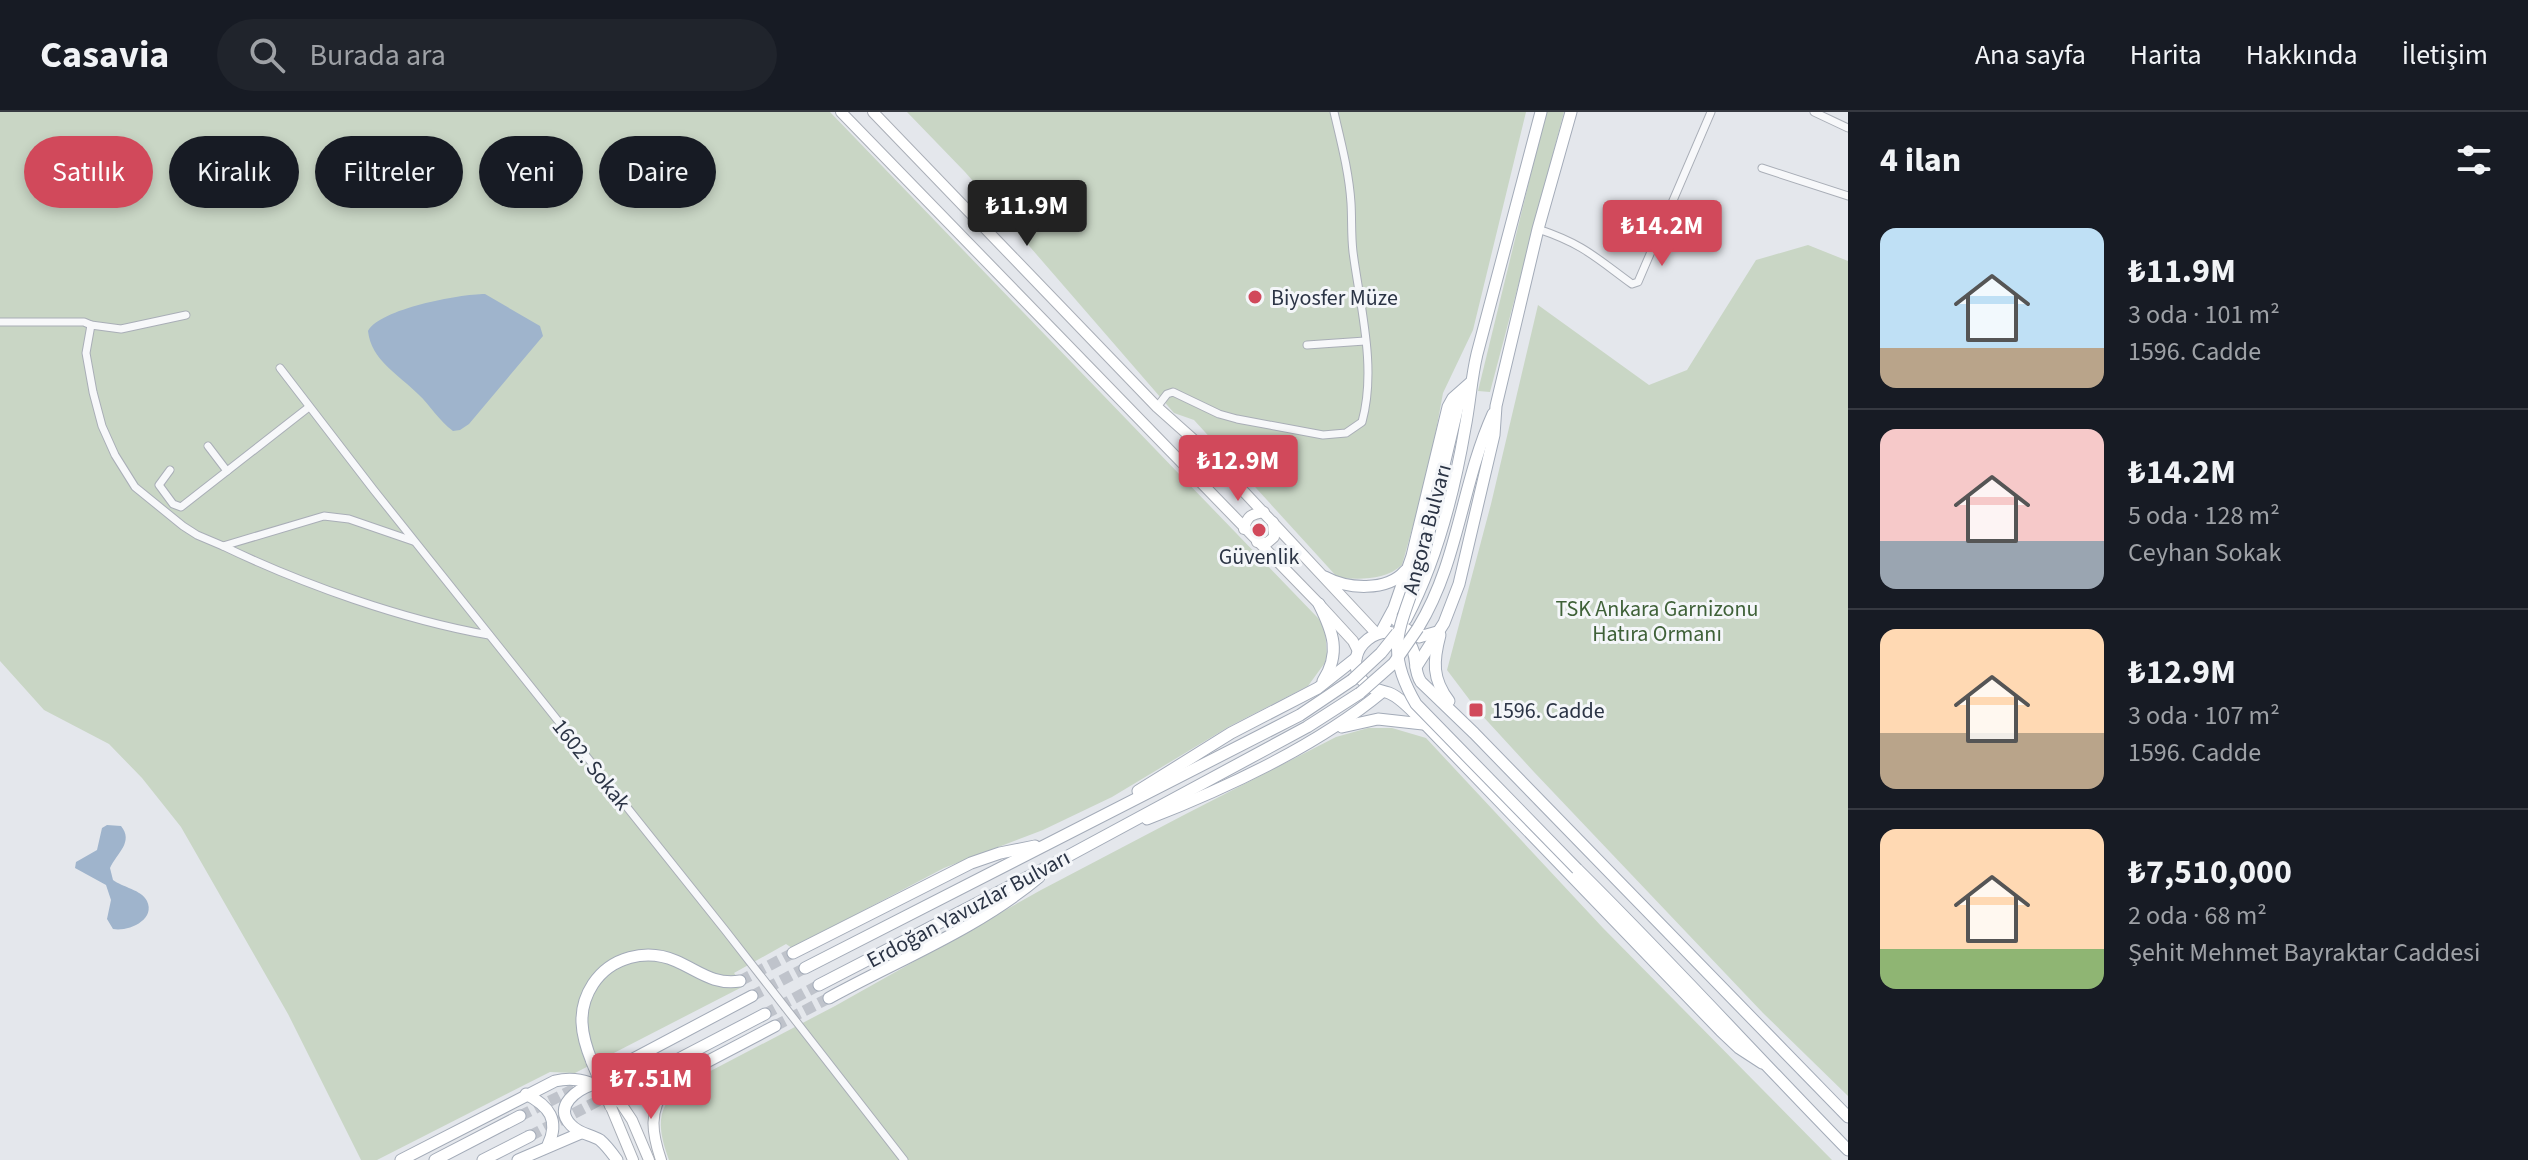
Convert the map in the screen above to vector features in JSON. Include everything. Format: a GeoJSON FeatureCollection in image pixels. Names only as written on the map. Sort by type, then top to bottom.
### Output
{"type":"FeatureCollection","features":[{"type":"Feature","properties":{"kind":"main road"},"geometry":{"type":"LineString","coordinates":[[841,112],[1353,641],[1363,682],[1385,692],[1426,725],[1721,1031],[1762,1063],[1848,1150]]}},
{"type":"Feature","properties":{"kind":"main road"},"geometry":{"type":"LineString","coordinates":[[873,112],[1157,407],[1203,448],[1379,633]]}},
{"type":"Feature","properties":{"kind":"main road","name":"Angora Bulvarı"},"geometry":{"type":"LineString","coordinates":[[1352,680],[1381,653],[1406,619],[1421,592],[1439,540],[1465,430],[1470,383],[1541,112]]}},
{"type":"Feature","properties":{"kind":"main road","name":"Angora Bulvarı"},"geometry":{"type":"LineString","coordinates":[[1360,693],[1394,663],[1438,594],[1473,466],[1496,406],[1538,229],[1571,112]]}},
{"type":"Feature","properties":{"kind":"main road","name":"Angora Bulvarı"},"geometry":{"type":"LineString","coordinates":[[1470,383],[1458,406],[1419,572],[1398,630],[1397,654],[1402,678],[1416,704],[1670,961],[1762,1063]]}},
{"type":"Feature","properties":{"kind":"main road","name":"Angora Bulvarı"},"geometry":{"type":"LineString","coordinates":[[1379,633],[1394,608],[1408,567],[1448,407],[1470,383]]}},
{"type":"Feature","properties":{"kind":"main road","name":"Angora Bulvarı"},"geometry":{"type":"LineString","coordinates":[[1415,670],[1440,627],[1459,584],[1494,435],[1496,406]]}},
{"type":"Feature","properties":{"kind":"main road"},"geometry":{"type":"LineString","coordinates":[[1244,529],[1246,518],[1264,512]]}},
{"type":"Feature","properties":{"kind":"main road"},"geometry":{"type":"LineString","coordinates":[[1255,541],[1267,543],[1274,537],[1273,522]]}},
{"type":"Feature","properties":{"kind":"main road"},"geometry":{"type":"LineString","coordinates":[[1325,577],[1348,587],[1375,585],[1394,580],[1408,567]]}},
{"type":"Feature","properties":{"kind":"main road"},"geometry":{"type":"LineString","coordinates":[[1318,688],[1330,669],[1335,645],[1332,630],[1319,604]]}},
{"type":"Feature","properties":{"kind":"main road"},"geometry":{"type":"LineString","coordinates":[[1394,608],[1397,621],[1419,637],[1440,627]]}},
{"type":"Feature","properties":{"kind":"main road"},"geometry":{"type":"LineString","coordinates":[[1440,627],[1435,653],[1436,681],[1474,733]]}},
{"type":"Feature","properties":{"kind":"main road"},"geometry":{"type":"LineString","coordinates":[[1357,655],[1365,640],[1379,633],[1390,632],[1405,638],[1415,652],[1415,670],[1421,682],[1848,1117]]}},
{"type":"Feature","properties":{"kind":"main road","name":"Erdoğan Yavuzlar Bulvarı"},"geometry":{"type":"LineString","coordinates":[[1101,817],[1202,750],[1318,688],[1357,655]]}},
{"type":"Feature","properties":{"kind":"main road"},"geometry":{"type":"LineString","coordinates":[[1385,692],[1403,687],[1415,670]]}},
{"type":"Feature","properties":{"kind":"main road","name":"Erdoğan Yavuzlar Bulvarı"},"geometry":{"type":"LineString","coordinates":[[805,968],[1300,715],[1352,680]]}},
{"type":"Feature","properties":{"kind":"main road","name":"Erdoğan Yavuzlar Bulvarı"},"geometry":{"type":"LineString","coordinates":[[1116,830],[1189,802],[1322,734],[1385,692]]}},
{"type":"Feature","properties":{"kind":"main road","name":"Erdoğan Yavuzlar Bulvarı"},"geometry":{"type":"LineString","coordinates":[[819,985],[1057,862],[1307,727],[1360,693]]}},
{"type":"Feature","properties":{"kind":"main road"},"geometry":{"type":"LineString","coordinates":[[1322,734],[1378,719],[1407,720],[1426,725]]}},
{"type":"Feature","properties":{"kind":"main road"},"geometry":{"type":"LineString","coordinates":[[1473,775],[1468,756],[1472,750],[1485,749],[1495,754]]}},
{"type":"Feature","properties":{"kind":"main road"},"geometry":{"type":"LineString","coordinates":[[793,953],[971,863],[1000,853],[1048,845]]}},
{"type":"Feature","properties":{"kind":"main road"},"geometry":{"type":"LineString","coordinates":[[829,998],[977,921],[1017,895],[1057,862]]}},
{"type":"Feature","properties":{"kind":"main road"},"geometry":{"type":"LineString","coordinates":[[633,1160],[616,1104],[592,1062],[583,1036],[581,1011],[592,985],[612,965],[630,957],[649,955],[677,962],[716,981],[740,981]]}},
{"type":"Feature","properties":{"kind":"main road"},"geometry":{"type":"LineString","coordinates":[[618,1067],[752,996]]}},
{"type":"Feature","properties":{"kind":"main road"},"geometry":{"type":"LineString","coordinates":[[627,1086],[765,1014]]}},
{"type":"Feature","properties":{"kind":"main road"},"geometry":{"type":"LineString","coordinates":[[661,1160],[652,1121],[656,1104],[667,1087],[678,1077],[775,1026]]}},
{"type":"Feature","properties":{"kind":"main road"},"geometry":{"type":"LineString","coordinates":[[401,1160],[526,1094],[565,1079],[594,1084],[616,1104],[632,1120],[649,1160]]}},
{"type":"Feature","properties":{"kind":"main road"},"geometry":{"type":"LineString","coordinates":[[594,1084],[574,1092],[565,1108],[568,1123],[581,1133],[599,1140],[617,1160]]}},
{"type":"Feature","properties":{"kind":"main road"},"geometry":{"type":"LineString","coordinates":[[526,1094],[541,1102],[551,1114],[554,1126],[548,1145]]}},
{"type":"Feature","properties":{"kind":"main road"},"geometry":{"type":"LineString","coordinates":[[435,1160],[520,1116]]}},
{"type":"Feature","properties":{"kind":"main road"},"geometry":{"type":"LineString","coordinates":[[518,1160],[581,1133]]}},
{"type":"Feature","properties":{"kind":"main road"},"geometry":{"type":"LineString","coordinates":[[483,1160],[530,1136]]}},
{"type":"Feature","properties":{"kind":"street"},"geometry":{"type":"LineString","coordinates":[[1157,407],[1167,394],[1173,392],[1219,414],[1323,435],[1346,433],[1362,422],[1368,400],[1365,341],[1351,237],[1351,202],[1344,152],[1334,112]]}},
{"type":"Feature","properties":{"kind":"street"},"geometry":{"type":"LineString","coordinates":[[1538,229],[1573,241],[1632,284],[1638,282],[1711,112]]}},
{"type":"Feature","properties":{"kind":"street"},"geometry":{"type":"LineString","coordinates":[[1814,112],[1848,128]]}},
{"type":"Feature","properties":{"kind":"street"},"geometry":{"type":"LineString","coordinates":[[1762,168],[1848,196]]}},
{"type":"Feature","properties":{"kind":"street"},"geometry":{"type":"LineString","coordinates":[[0,322],[84,322],[121,329],[186,315]]}},
{"type":"Feature","properties":{"kind":"street"},"geometry":{"type":"LineString","coordinates":[[91,325],[86,353],[102,426],[135,487],[156,506],[197,535],[332,592],[461,630],[489,635]]}},
{"type":"Feature","properties":{"kind":"street"},"geometry":{"type":"LineString","coordinates":[[1307,345],[1365,341]]}},
{"type":"Feature","properties":{"kind":"street","name":"1602. Sokak"},"geometry":{"type":"LineString","coordinates":[[280,368],[904,1160]]}},
{"type":"Feature","properties":{"kind":"street"},"geometry":{"type":"LineString","coordinates":[[170,470],[159,485],[173,504],[181,507],[309,407]]}},
{"type":"Feature","properties":{"kind":"street"},"geometry":{"type":"LineString","coordinates":[[208,446],[227,471]]}},
{"type":"Feature","properties":{"kind":"street"},"geometry":{"type":"LineString","coordinates":[[223,546],[324,516],[349,519],[415,542]]}},
{"type":"Feature","properties":{"kind":"green space"},"geometry":{"type":"Polygon","coordinates":[[[0,112],[830,112],[1318,618],[1325,628],[1327,656],[1308,686],[1230,726],[1112,797],[1043,830],[944,868],[792,948],[786,944],[734,973],[744,986],[575,1073],[550,1072],[377,1160],[361,1160],[288,1014],[181,827],[142,778],[109,744],[44,710],[0,661],[0,112]]]}},
{"type":"Feature","properties":{"kind":"green space"},"geometry":{"type":"Polygon","coordinates":[[[907,112],[1526,112],[1473,330],[1443,393],[1429,469],[1402,565],[1380,576],[1338,578],[1194,420],[1174,413],[965,172],[907,112]]]}},
{"type":"Feature","properties":{"kind":"green space"},"geometry":{"type":"Polygon","coordinates":[[[1546,112],[1564,112],[1490,392],[1478,391],[1546,112]]]}},
{"type":"Feature","properties":{"kind":"green space","name":"TSK Ankara Garnizonu Hatıra Ormanı"},"geometry":{"type":"Polygon","coordinates":[[[1808,245],[1848,261],[1848,1096],[1763,1013],[1534,772],[1478,711],[1447,670],[1491,504],[1538,305],[1649,385],[1687,370],[1756,260],[1808,245]]]}},
{"type":"Feature","properties":{"kind":"green space"},"geometry":{"type":"Polygon","coordinates":[[[1368,728],[1392,728],[1426,738],[1603,928],[1832,1160],[669,1160],[661,1120],[666,1103],[680,1087],[1182,816],[1336,737],[1368,728]]]}},
{"type":"Feature","properties":{"kind":"water"},"geometry":{"type":"Polygon","coordinates":[[[485,294],[540,326],[543,336],[469,424],[453,431],[380,359],[368,331],[375,323],[403,310],[440,300],[485,294]]]}},
{"type":"Feature","properties":{"kind":"water"},"geometry":{"type":"Polygon","coordinates":[[[107,825],[121,826],[126,837],[110,868],[113,880],[141,894],[149,908],[144,919],[126,929],[113,929],[107,919],[111,900],[106,885],[75,868],[76,862],[97,850],[102,828],[107,825]]]}},
{"type":"Feature","properties":{"kind":"tunnel"},"geometry":{"type":"LineString","coordinates":[[740,981],[793,953]]}},
{"type":"Feature","properties":{"kind":"tunnel"},"geometry":{"type":"LineString","coordinates":[[752,996],[805,968]]}},
{"type":"Feature","properties":{"kind":"tunnel"},"geometry":{"type":"LineString","coordinates":[[765,1014],[819,985]]}},
{"type":"Feature","properties":{"kind":"tunnel"},"geometry":{"type":"LineString","coordinates":[[775,1026],[829,998]]}},
{"type":"Feature","properties":{"kind":"tunnel"},"geometry":{"type":"LineString","coordinates":[[520,1116],[618,1067]]}},
{"type":"Feature","properties":{"kind":"tunnel"},"geometry":{"type":"LineString","coordinates":[[530,1136],[627,1086]]}},
{"type":"Feature","properties":{"kind":"place","name":"Biyosfer Müze"},"geometry":{"type":"Point","coordinates":[1255,297]}},
{"type":"Feature","properties":{"kind":"place","name":"Güvenlik"},"geometry":{"type":"Point","coordinates":[1259,530]}},
{"type":"Feature","properties":{"kind":"place","name":"1596. Cadde"},"geometry":{"type":"Point","coordinates":[1476,710]}}]}
